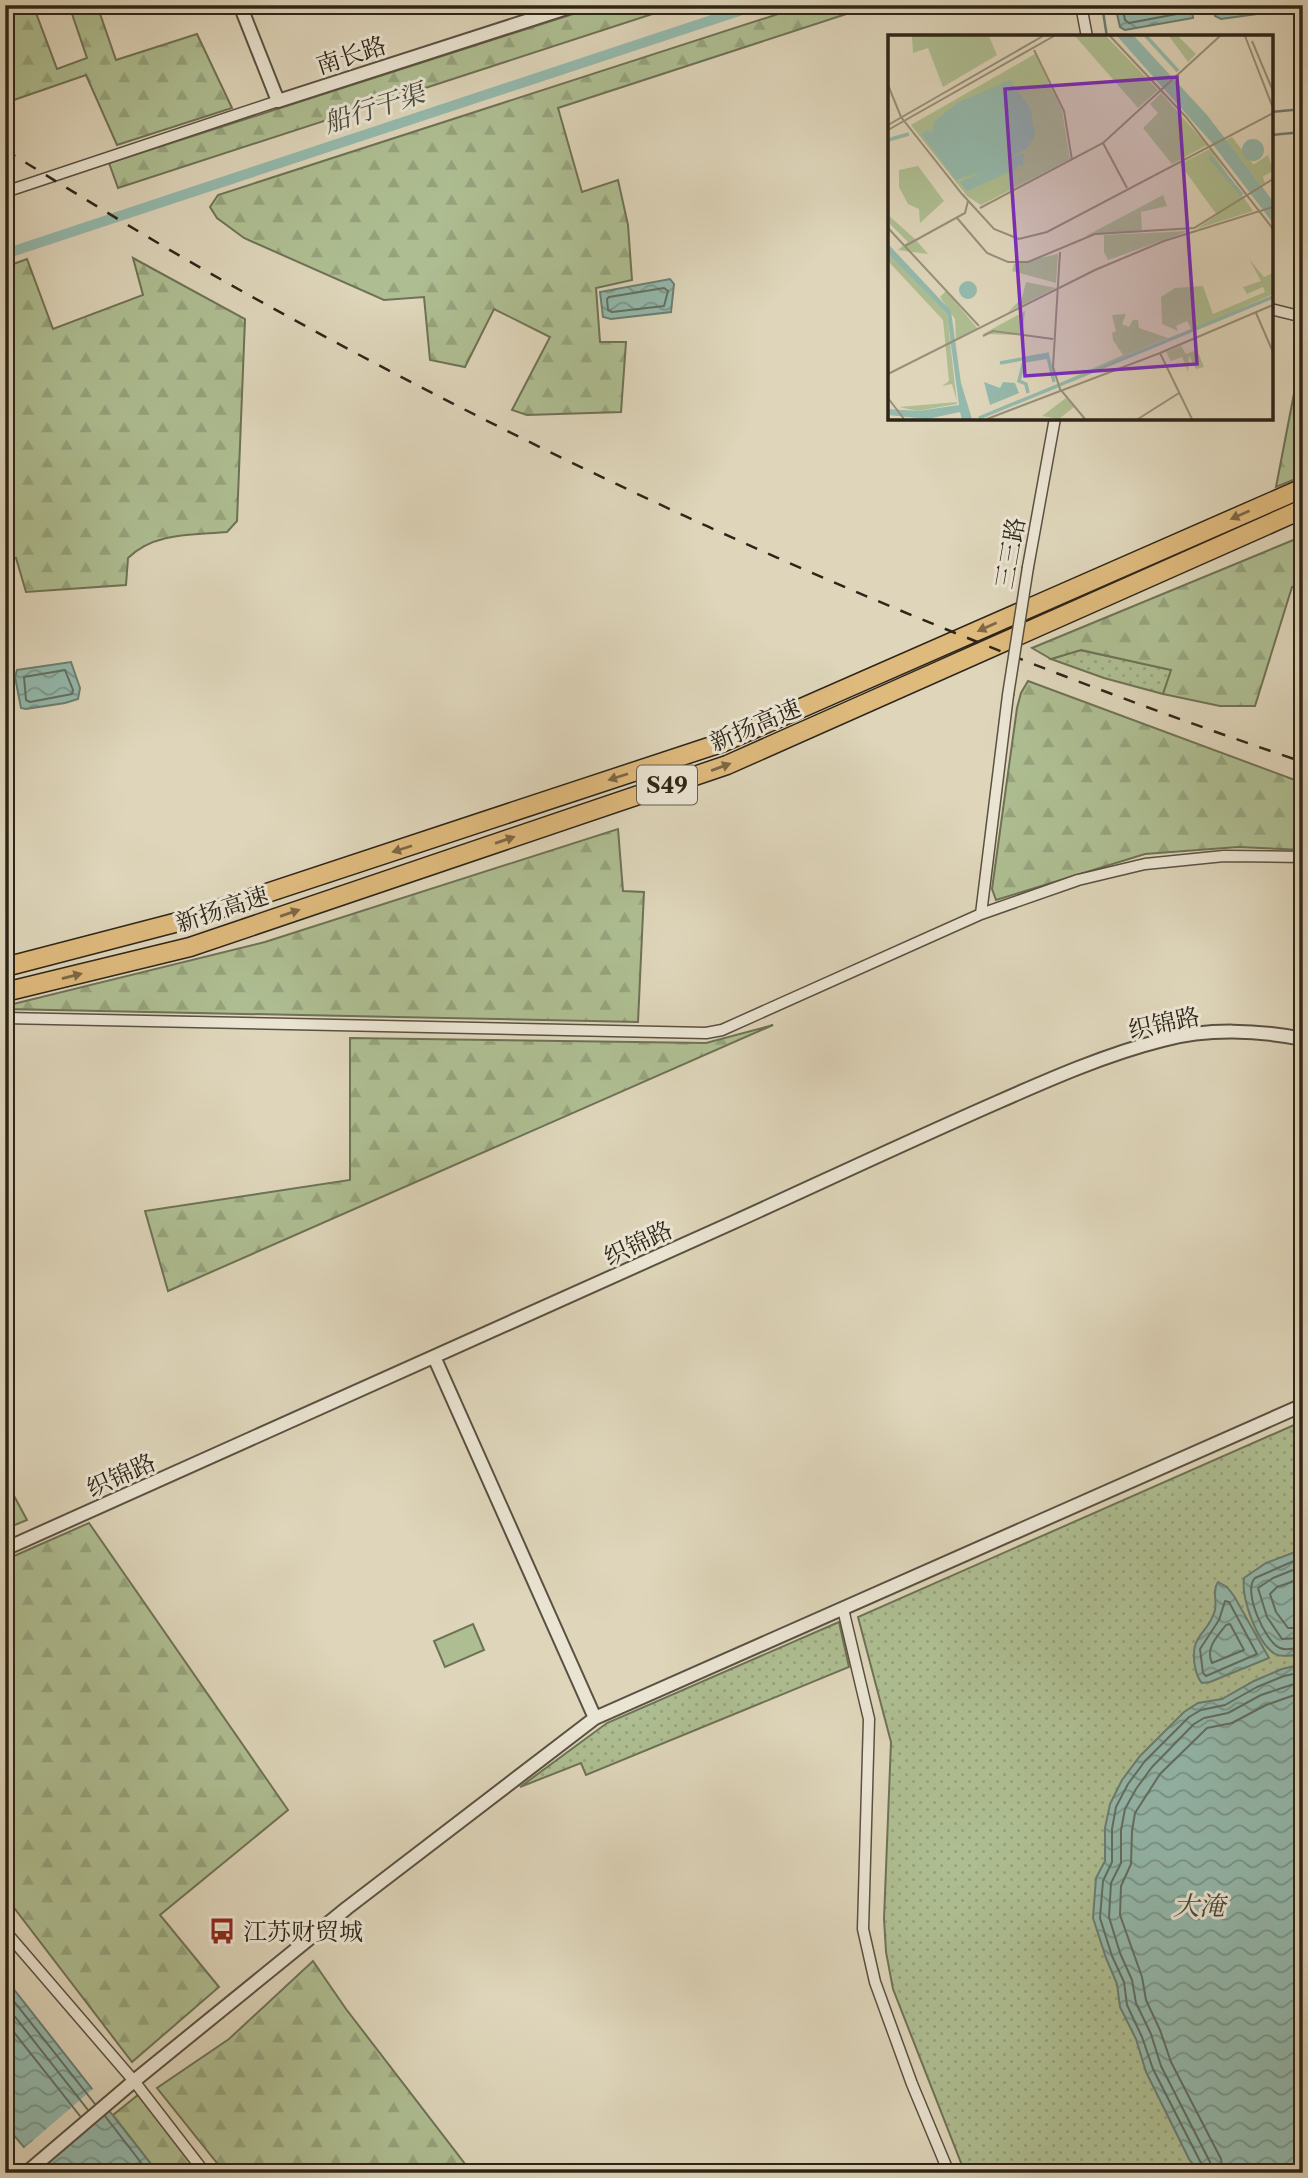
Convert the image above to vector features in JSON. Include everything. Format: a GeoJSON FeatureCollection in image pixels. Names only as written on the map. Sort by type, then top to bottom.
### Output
{"type":"FeatureCollection","features":[{"type":"Feature","properties":{"kind":"highway","name":"新扬高速"},"geometry":{"type":"LineString","coordinates":[[5,967],[182,922],[724,742],[1303,488]]}},
{"type":"Feature","properties":{"kind":"highway","name":"新扬高速"},"geometry":{"type":"LineString","coordinates":[[5,992],[190,947],[727,765],[1303,509]]}},
{"type":"Feature","properties":{"kind":"street"},"geometry":{"type":"LineString","coordinates":[[5,192],[278,101],[240,5]]}},
{"type":"Feature","properties":{"kind":"street","name":"南长路"},"geometry":{"type":"LineString","coordinates":[[278,101],[576,5]]}},
{"type":"Feature","properties":{"kind":"street"},"geometry":{"type":"LineString","coordinates":[[1081,5],[1087,35]]}},
{"type":"Feature","properties":{"kind":"street"},"geometry":{"type":"LineString","coordinates":[[1273,310],[1303,317]]}},
{"type":"Feature","properties":{"kind":"street","name":"三三路"},"geometry":{"type":"LineString","coordinates":[[981,914],[1008,695],[1055,420]]}},
{"type":"Feature","properties":{"kind":"street"},"geometry":{"type":"LineString","coordinates":[[5,1018],[706,1033],[732,1026],[981,914],[1077,880],[1145,864],[1224,856],[1303,857]]}},
{"type":"Feature","properties":{"kind":"street","name":"织锦路"},"geometry":{"type":"LineString","coordinates":[[5,1549],[435,1359],[946,1125],[1066,1073],[1161,1040],[1184,1035],[1227,1031],[1303,1039]]}},
{"type":"Feature","properties":{"kind":"street"},"geometry":{"type":"LineString","coordinates":[[435,1359],[595,1718]]}},
{"type":"Feature","properties":{"kind":"street"},"geometry":{"type":"LineString","coordinates":[[26,2173],[131,2083],[357,1899],[595,1718],[1303,1405]]}},
{"type":"Feature","properties":{"kind":"street"},"geometry":{"type":"LineString","coordinates":[[843,1609],[869,1719],[863,1929],[875,1982],[912,2084],[949,2173]]}},
{"type":"Feature","properties":{"kind":"street"},"geometry":{"type":"LineString","coordinates":[[5,1931],[205,2173]]}},
{"type":"Feature","properties":{"kind":"green space"},"geometry":{"type":"Polygon","coordinates":[[[5,5],[33,5],[57,69],[87,58],[69,5],[97,5],[116,60],[197,34],[232,108],[117,145],[86,75],[5,103],[5,5]]]}},
{"type":"Feature","properties":{"kind":"green space"},"geometry":{"type":"Polygon","coordinates":[[[601,5],[680,5],[118,188],[109,163],[601,5]]]}},
{"type":"Feature","properties":{"kind":"green space"},"geometry":{"type":"Polygon","coordinates":[[[806,5],[874,5],[558,108],[582,192],[618,180],[628,225],[632,280],[596,288],[600,342],[626,342],[621,412],[527,415],[512,410],[550,337],[494,309],[465,367],[430,360],[424,297],[384,300],[244,238],[217,218],[210,207],[218,195],[806,5]]]}},
{"type":"Feature","properties":{"kind":"green space"},"geometry":{"type":"Polygon","coordinates":[[[133,258],[245,319],[237,521],[227,532],[174,536],[150,543],[128,558],[126,585],[26,592],[16,558],[5,560],[5,267],[27,259],[53,329],[143,295],[133,258]]]}},
{"type":"Feature","properties":{"kind":"green space"},"geometry":{"type":"Polygon","coordinates":[[[1303,347],[1303,476],[1276,487],[1303,347]]]}},
{"type":"Feature","properties":{"kind":"green space"},"geometry":{"type":"Polygon","coordinates":[[[1303,536],[1303,584],[1292,587],[1255,706],[1220,706],[1163,694],[1171,670],[1081,650],[1051,659],[1032,648],[1303,536]]]}},
{"type":"Feature","properties":{"kind":"green space"},"geometry":{"type":"Polygon","coordinates":[[[1080,650],[1172,670],[1163,694],[1104,678],[1051,659],[1080,650]]]}},
{"type":"Feature","properties":{"kind":"green space"},"geometry":{"type":"Polygon","coordinates":[[[1028,681],[1303,783],[1303,850],[1238,847],[1145,854],[996,900],[992,889],[1017,708],[1028,681]]]}},
{"type":"Feature","properties":{"kind":"green space"},"geometry":{"type":"Polygon","coordinates":[[[618,829],[623,891],[644,892],[638,1022],[5,1009],[5,1006],[265,942],[618,829]]]}},
{"type":"Feature","properties":{"kind":"green space"},"geometry":{"type":"Polygon","coordinates":[[[773,1025],[168,1291],[145,1211],[350,1180],[350,1038],[706,1043],[773,1025]]]}},
{"type":"Feature","properties":{"kind":"green space"},"geometry":{"type":"Polygon","coordinates":[[[1303,1421],[1303,2173],[965,2173],[893,1989],[886,1952],[884,1919],[891,1742],[858,1617],[1303,1421]]]}},
{"type":"Feature","properties":{"kind":"green space"},"geometry":{"type":"Polygon","coordinates":[[[5,1479],[27,1520],[5,1529],[5,1479]]]}},
{"type":"Feature","properties":{"kind":"green space"},"geometry":{"type":"Polygon","coordinates":[[[89,1523],[288,1810],[160,1915],[219,1987],[132,2062],[5,1896],[5,1560],[89,1523]]]}},
{"type":"Feature","properties":{"kind":"green space"},"geometry":{"type":"Polygon","coordinates":[[[839,1622],[849,1667],[586,1775],[581,1763],[520,1787],[607,1723],[839,1622]]]}},
{"type":"Feature","properties":{"kind":"green space"},"geometry":{"type":"Polygon","coordinates":[[[473,1624],[484,1650],[445,1667],[434,1641],[473,1624]]]}},
{"type":"Feature","properties":{"kind":"green space"},"geometry":{"type":"Polygon","coordinates":[[[313,1961],[346,2009],[472,2173],[225,2173],[157,2088],[229,2039],[313,1961]]]}},
{"type":"Feature","properties":{"kind":"green space"},"geometry":{"type":"Polygon","coordinates":[[[138,2095],[199,2173],[158,2173],[113,2115],[138,2095]]]}},
{"type":"Feature","properties":{"kind":"water"},"geometry":{"type":"Polygon","coordinates":[[[1115,5],[1191,5],[1193,18],[1125,30],[1120,27],[1115,5]]]}},
{"type":"Feature","properties":{"kind":"water"},"geometry":{"type":"Polygon","coordinates":[[[1212,5],[1286,5],[1286,10],[1221,19],[1215,16],[1212,5]]]}},
{"type":"Feature","properties":{"kind":"water"},"geometry":{"type":"Polygon","coordinates":[[[670,279],[674,284],[671,312],[611,319],[603,317],[600,292],[670,279]]]}},
{"type":"Feature","properties":{"kind":"water"},"geometry":{"type":"Polygon","coordinates":[[[71,662],[80,688],[78,699],[21,708],[15,677],[17,670],[71,662]]]}},
{"type":"Feature","properties":{"kind":"water"},"geometry":{"type":"Polygon","coordinates":[[[1303,1549],[1303,1653],[1278,1655],[1268,1648],[1256,1630],[1245,1597],[1244,1578],[1266,1563],[1303,1549]]]}},
{"type":"Feature","properties":{"kind":"water"},"geometry":{"type":"Polygon","coordinates":[[[1218,1582],[1227,1587],[1234,1596],[1269,1658],[1202,1683],[1195,1667],[1195,1647],[1212,1619],[1218,1582]]]}},
{"type":"Feature","properties":{"kind":"water","name":"大淹"},"geometry":{"type":"Polygon","coordinates":[[[1303,1664],[1303,2173],[1199,2173],[1189,2159],[1146,2072],[1136,2039],[1120,2007],[1117,1984],[1093,1918],[1096,1878],[1105,1861],[1105,1828],[1110,1804],[1122,1780],[1140,1756],[1184,1712],[1198,1703],[1222,1699],[1282,1669],[1303,1664]]]}},
{"type":"Feature","properties":{"kind":"water"},"geometry":{"type":"Polygon","coordinates":[[[5,1978],[158,2173],[46,2173],[5,2125],[5,1978]]]}},
{"type":"Feature","properties":{"kind":"pier"},"geometry":{"type":"Polygon","coordinates":[[[95,2087],[111,2107],[37,2168],[22,2150],[95,2087]]]}},
{"type":"Feature","properties":{"kind":"waterway","name":"船行干渠"},"geometry":{"type":"LineString","coordinates":[[5,254],[757,5]]}},
{"type":"Feature","properties":{"kind":"waterway"},"geometry":{"type":"LineString","coordinates":[[1102,5],[1107,35]]}},
{"type":"Feature","properties":{"kind":"waterway"},"geometry":{"type":"LineString","coordinates":[[1273,112],[1303,109]]}},
{"type":"Feature","properties":{"kind":"waterway"},"geometry":{"type":"LineString","coordinates":[[1273,135],[1303,132]]}},
{"type":"Feature","properties":{"kind":"railway"},"geometry":{"type":"LineString","coordinates":[[5,150],[195,264],[352,351],[617,484],[751,546],[1025,661],[1303,762]]}},
{"type":"Feature","properties":{"kind":"place","name":"江苏财贸城"},"geometry":{"type":"Point","coordinates":[222,1931]}}]}
